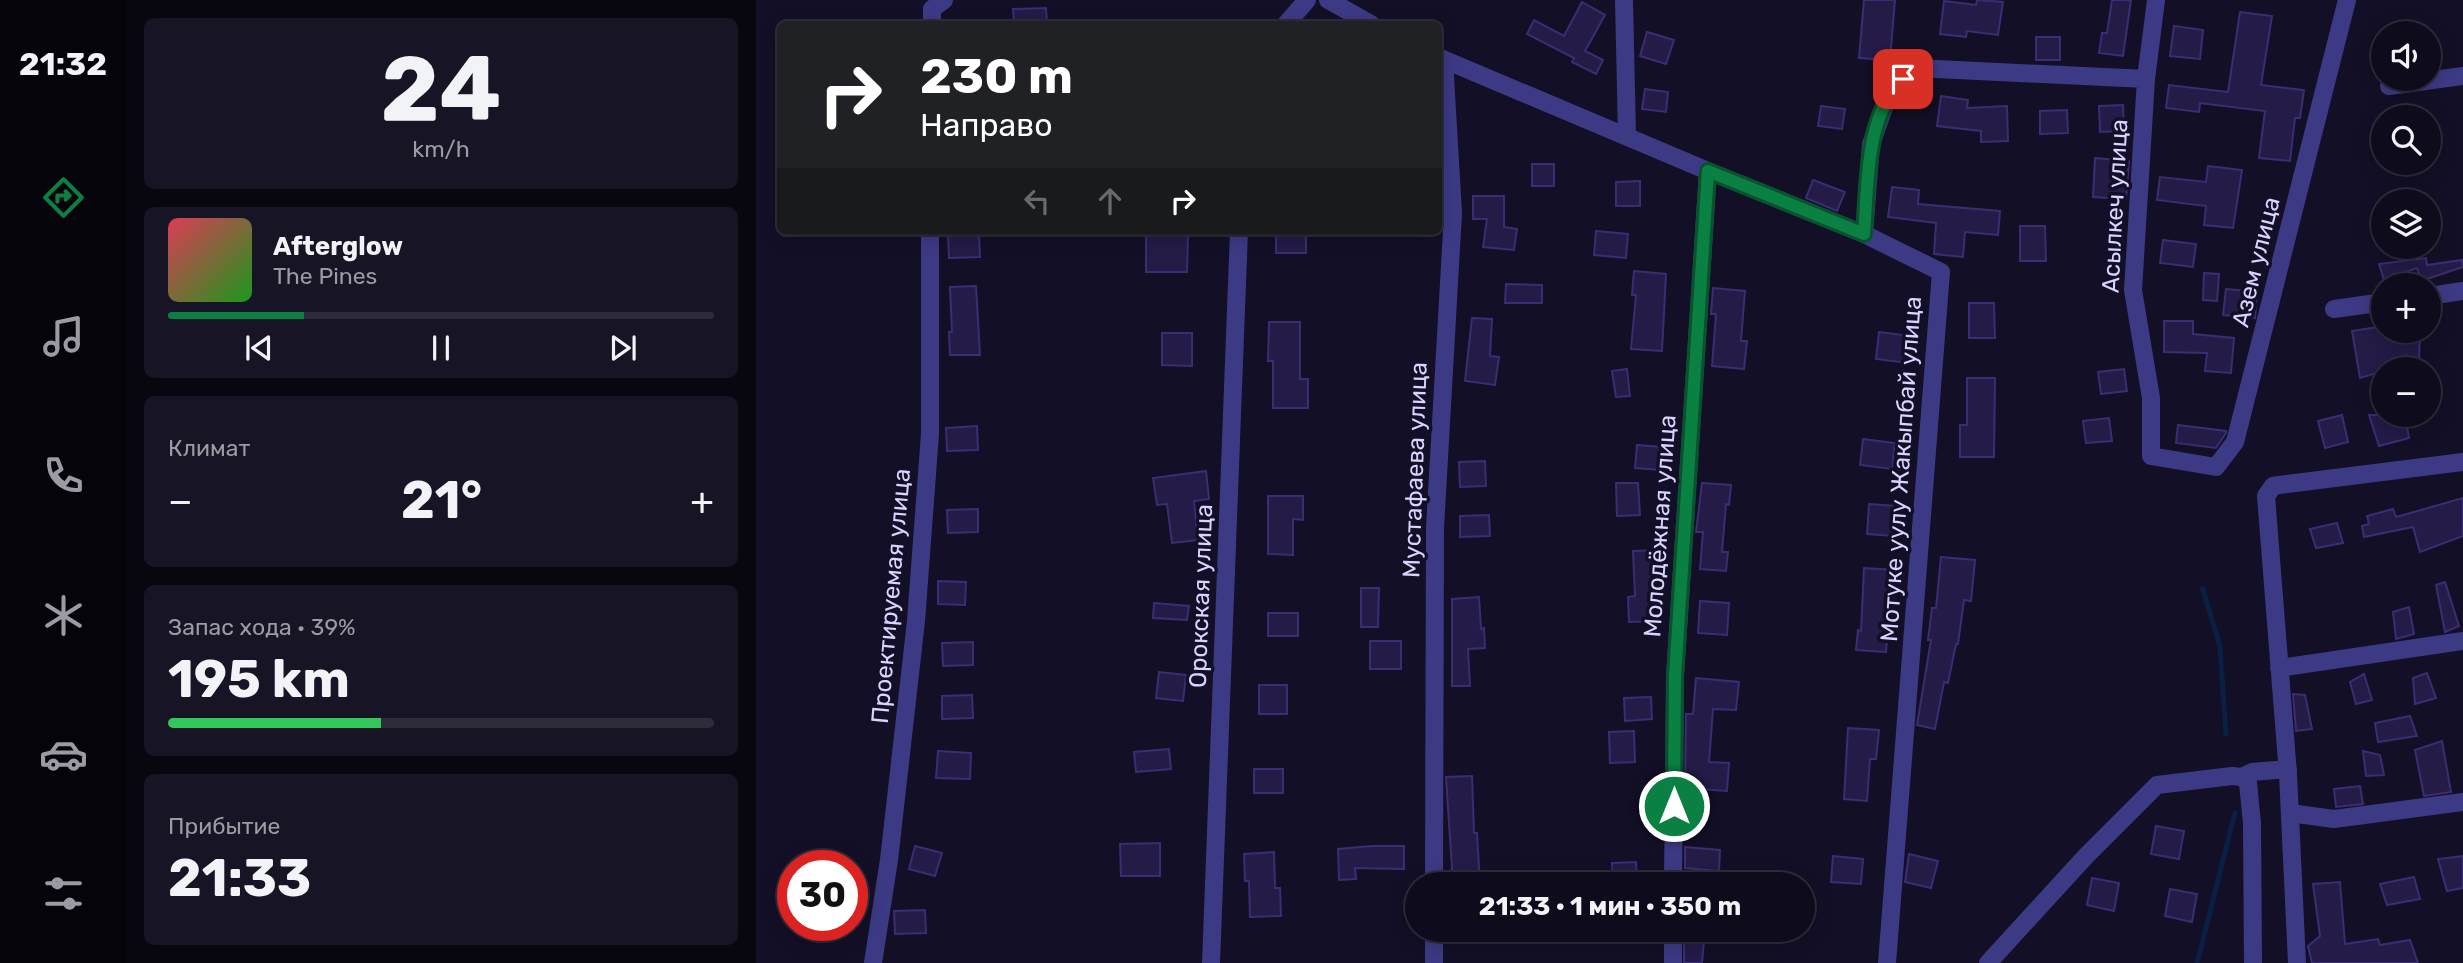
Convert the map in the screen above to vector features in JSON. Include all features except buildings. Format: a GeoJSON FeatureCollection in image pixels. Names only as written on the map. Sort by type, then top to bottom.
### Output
{"type":"FeatureCollection","features":[{"type":"Feature","properties":{"kind":"street"},"geometry":{"type":"LineString","coordinates":[[932,21],[932,9],[944,0]]}},
{"type":"Feature","properties":{"kind":"street"},"geometry":{"type":"LineString","coordinates":[[1289,21],[1307,0]]}},
{"type":"Feature","properties":{"kind":"street"},"geometry":{"type":"LineString","coordinates":[[1328,0],[1366,21]]}},
{"type":"Feature","properties":{"kind":"street"},"geometry":{"type":"LineString","coordinates":[[1624,0],[1627,135]]}},
{"type":"Feature","properties":{"kind":"street","name":"Асылкеч улица"},"geometry":{"type":"LineString","coordinates":[[2151,456],[2151,398],[2133,290],[2146,79],[2156,0]]}},
{"type":"Feature","properties":{"kind":"street","name":"Азем улица"},"geometry":{"type":"LineString","coordinates":[[2151,456],[2216,467],[2235,442],[2347,0]]}},
{"type":"Feature","properties":{"kind":"street","name":"Мотуке уулу Жакыпбай улица"},"geometry":{"type":"LineString","coordinates":[[1442,58],[1864,234],[1941,272],[1887,963]]}},
{"type":"Feature","properties":{"kind":"street"},"geometry":{"type":"LineString","coordinates":[[1864,234],[1871,144],[1891,91],[1916,68],[2146,79]]}},
{"type":"Feature","properties":{"kind":"street","name":"Мустафаева улица"},"geometry":{"type":"LineString","coordinates":[[1434,872],[1435,528],[1453,213],[1442,71]]}},
{"type":"Feature","properties":{"kind":"street"},"geometry":{"type":"LineString","coordinates":[[2441,79],[2463,76]]}},
{"type":"Feature","properties":{"kind":"street","name":"Молодёжная улица"},"geometry":{"type":"LineString","coordinates":[[1674,872],[1675,676],[1708,171]]}},
{"type":"Feature","properties":{"kind":"street","name":"Проектируемая улица"},"geometry":{"type":"LineString","coordinates":[[873,963],[889,860],[918,594],[930,434],[930,235]]}},
{"type":"Feature","properties":{"kind":"street","name":"Орокская улица"},"geometry":{"type":"LineString","coordinates":[[1211,963],[1239,235]]}},
{"type":"Feature","properties":{"kind":"street"},"geometry":{"type":"LineString","coordinates":[[2441,294],[2463,291]]}},
{"type":"Feature","properties":{"kind":"street"},"geometry":{"type":"LineString","coordinates":[[2334,309],[2371,304]]}},
{"type":"Feature","properties":{"kind":"street"},"geometry":{"type":"LineString","coordinates":[[2297,963],[2288,769],[2265,502],[2268,491],[2279,485],[2463,462]]}},
{"type":"Feature","properties":{"kind":"street"},"geometry":{"type":"LineString","coordinates":[[2279,668],[2463,641]]}},
{"type":"Feature","properties":{"kind":"street"},"geometry":{"type":"LineString","coordinates":[[2242,777],[2252,772],[2288,769]]}},
{"type":"Feature","properties":{"kind":"street"},"geometry":{"type":"LineString","coordinates":[[1988,963],[2086,856],[2157,785],[2232,775],[2242,777],[2248,783],[2252,823],[2253,963]]}},
{"type":"Feature","properties":{"kind":"street"},"geometry":{"type":"LineString","coordinates":[[2290,813],[2334,819],[2463,802]]}},
{"type":"Feature","properties":{"kind":"street"},"geometry":{"type":"LineString","coordinates":[[1434,942],[1434,963]]}},
{"type":"Feature","properties":{"kind":"street"},"geometry":{"type":"LineString","coordinates":[[1673,942],[1673,963]]}},
{"type":"Feature","properties":{"kind":"waterway"},"geometry":{"type":"LineString","coordinates":[[2203,589],[2220,647],[2226,734]]}},
{"type":"Feature","properties":{"kind":"waterway"},"geometry":{"type":"LineString","coordinates":[[2197,963],[2235,813]]}},
{"type":"Feature","properties":{"kind":"route"},"geometry":{"type":"LineString","coordinates":[[1674,806],[1675,676],[1708,171],[1864,234],[1871,144],[1891,91],[1903,79]]}}]}
